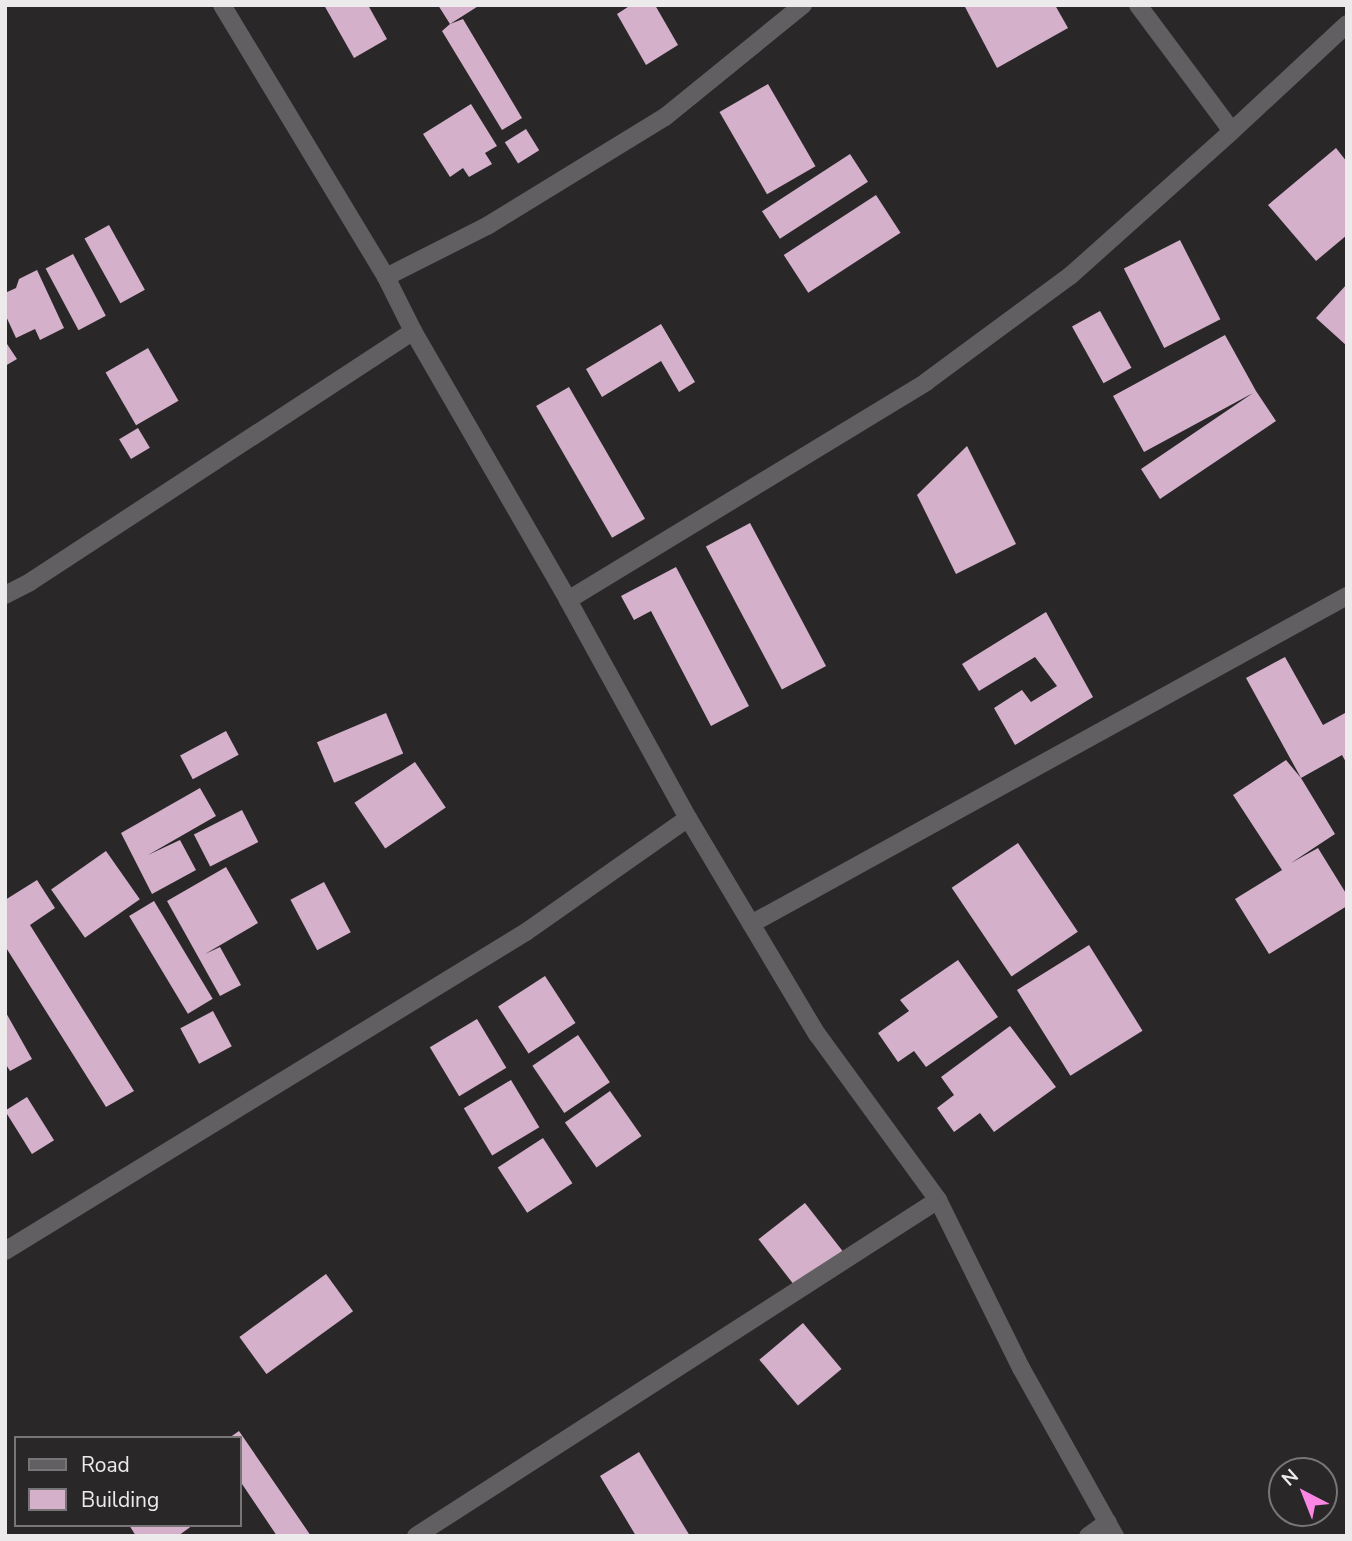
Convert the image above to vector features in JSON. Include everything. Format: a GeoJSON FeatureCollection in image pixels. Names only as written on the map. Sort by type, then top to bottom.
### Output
{"type":"FeatureCollection","features":[{"type":"Feature","properties":{"kind":"street"},"geometry":{"type":"LineString","coordinates":[[222,5],[386,277],[413,331],[568,600],[688,818],[751,924],[817,1034],[938,1200],[1021,1368],[1112,1529],[1088,1536]]}},
{"type":"Feature","properties":{"kind":"street"},"geometry":{"type":"LineString","coordinates":[[386,277],[487,226],[665,117],[803,5]]}},
{"type":"Feature","properties":{"kind":"street"},"geometry":{"type":"LineString","coordinates":[[1138,5],[1232,131]]}},
{"type":"Feature","properties":{"kind":"street"},"geometry":{"type":"LineString","coordinates":[[568,600],[926,382],[1070,276],[1347,24]]}},
{"type":"Feature","properties":{"kind":"street"},"geometry":{"type":"LineString","coordinates":[[5,595],[30,582],[413,331]]}},
{"type":"Feature","properties":{"kind":"street"},"geometry":{"type":"LineString","coordinates":[[751,924],[1347,596]]}},
{"type":"Feature","properties":{"kind":"street"},"geometry":{"type":"LineString","coordinates":[[5,1251],[526,932],[688,818]]}},
{"type":"Feature","properties":{"kind":"street"},"geometry":{"type":"LineString","coordinates":[[415,1536],[938,1200]]}},
{"type":"Feature","properties":{"kind":"building"},"geometry":{"type":"Polygon","coordinates":[[[324,5],[368,5],[387,39],[354,58],[324,5]]]}},
{"type":"Feature","properties":{"kind":"building"},"geometry":{"type":"Polygon","coordinates":[[[438,5],[480,5],[450,24],[438,5]]]}},
{"type":"Feature","properties":{"kind":"building"},"geometry":{"type":"Polygon","coordinates":[[[631,5],[655,5],[678,45],[646,65],[617,14],[631,5]]]}},
{"type":"Feature","properties":{"kind":"building"},"geometry":{"type":"Polygon","coordinates":[[[964,5],[1055,5],[1068,28],[997,68],[964,5]]]}},
{"type":"Feature","properties":{"kind":"building"},"geometry":{"type":"Polygon","coordinates":[[[463,19],[522,118],[502,130],[442,31],[450,24],[463,19]]]}},
{"type":"Feature","properties":{"kind":"building"},"geometry":{"type":"Polygon","coordinates":[[[768,84],[816,166],[767,194],[720,112],[768,84]]]}},
{"type":"Feature","properties":{"kind":"building"},"geometry":{"type":"Polygon","coordinates":[[[471,104],[497,146],[485,153],[492,164],[469,177],[463,168],[450,177],[423,134],[471,104]]]}},
{"type":"Feature","properties":{"kind":"building"},"geometry":{"type":"Polygon","coordinates":[[[526,129],[539,150],[518,163],[505,142],[526,129]]]}},
{"type":"Feature","properties":{"kind":"building"},"geometry":{"type":"Polygon","coordinates":[[[1336,148],[1347,162],[1347,235],[1316,261],[1268,205],[1336,148]]]}},
{"type":"Feature","properties":{"kind":"building"},"geometry":{"type":"Polygon","coordinates":[[[850,154],[868,182],[780,239],[762,211],[850,154]]]}},
{"type":"Feature","properties":{"kind":"building"},"geometry":{"type":"Polygon","coordinates":[[[876,195],[901,233],[808,293],[784,255],[876,195]]]}},
{"type":"Feature","properties":{"kind":"building"},"geometry":{"type":"Polygon","coordinates":[[[109,225],[145,290],[120,303],[85,239],[109,225]]]}},
{"type":"Feature","properties":{"kind":"building"},"geometry":{"type":"Polygon","coordinates":[[[1180,240],[1220,319],[1164,348],[1124,269],[1180,240]]]}},
{"type":"Feature","properties":{"kind":"building"},"geometry":{"type":"Polygon","coordinates":[[[73,254],[106,316],[78,330],[46,269],[73,254]]]}},
{"type":"Feature","properties":{"kind":"building"},"geometry":{"type":"Polygon","coordinates":[[[37,270],[64,328],[40,340],[35,329],[16,338],[5,314],[5,293],[16,288],[19,279],[37,270]]]}},
{"type":"Feature","properties":{"kind":"building"},"geometry":{"type":"Polygon","coordinates":[[[1347,284],[1347,346],[1316,318],[1347,284]]]}},
{"type":"Feature","properties":{"kind":"building"},"geometry":{"type":"Polygon","coordinates":[[[1100,311],[1132,368],[1104,383],[1072,327],[1100,311]]]}},
{"type":"Feature","properties":{"kind":"building"},"geometry":{"type":"Polygon","coordinates":[[[661,324],[695,382],[679,392],[661,361],[602,397],[586,369],[661,324]]]}},
{"type":"Feature","properties":{"kind":"building"},"geometry":{"type":"Polygon","coordinates":[[[1225,335],[1276,421],[1160,499],[1141,469],[1253,393],[1144,452],[1113,396],[1225,335]]]}},
{"type":"Feature","properties":{"kind":"building"},"geometry":{"type":"Polygon","coordinates":[[[5,341],[17,359],[5,366],[5,341]]]}},
{"type":"Feature","properties":{"kind":"building"},"geometry":{"type":"Polygon","coordinates":[[[148,348],[179,401],[136,425],[106,372],[148,348]]]}},
{"type":"Feature","properties":{"kind":"building"},"geometry":{"type":"Polygon","coordinates":[[[569,387],[645,519],[612,538],[536,406],[569,387]]]}},
{"type":"Feature","properties":{"kind":"building"},"geometry":{"type":"Polygon","coordinates":[[[138,428],[150,448],[131,459],[119,439],[138,428]]]}},
{"type":"Feature","properties":{"kind":"building"},"geometry":{"type":"Polygon","coordinates":[[[967,446],[1016,544],[956,574],[917,495],[967,446]]]}},
{"type":"Feature","properties":{"kind":"building"},"geometry":{"type":"Polygon","coordinates":[[[750,523],[826,666],[782,690],[706,546],[750,523]]]}},
{"type":"Feature","properties":{"kind":"building"},"geometry":{"type":"Polygon","coordinates":[[[676,567],[749,706],[711,726],[651,611],[634,620],[621,596],[676,567]]]}},
{"type":"Feature","properties":{"kind":"building"},"geometry":{"type":"Polygon","coordinates":[[[1046,612],[1093,697],[1015,745],[994,708],[1022,690],[1031,702],[1057,686],[1035,657],[979,691],[962,664],[1046,612]]]}},
{"type":"Feature","properties":{"kind":"building"},"geometry":{"type":"Polygon","coordinates":[[[1285,657],[1323,725],[1347,712],[1347,764],[1342,755],[1301,778],[1246,678],[1285,657]]]}},
{"type":"Feature","properties":{"kind":"building"},"geometry":{"type":"Polygon","coordinates":[[[386,713],[403,754],[334,783],[317,742],[386,713]]]}},
{"type":"Feature","properties":{"kind":"building"},"geometry":{"type":"Polygon","coordinates":[[[226,731],[239,755],[193,779],[180,755],[226,731]]]}},
{"type":"Feature","properties":{"kind":"building"},"geometry":{"type":"Polygon","coordinates":[[[1286,760],[1301,778],[1335,834],[1291,863],[1318,848],[1347,895],[1347,906],[1269,954],[1235,899],[1282,870],[1233,795],[1286,760]]]}},
{"type":"Feature","properties":{"kind":"building"},"geometry":{"type":"Polygon","coordinates":[[[415,762],[446,808],[385,848],[354,803],[415,762]]]}},
{"type":"Feature","properties":{"kind":"building"},"geometry":{"type":"Polygon","coordinates":[[[200,788],[216,816],[148,855],[180,840],[196,870],[152,894],[121,833],[200,788]]]}},
{"type":"Feature","properties":{"kind":"building"},"geometry":{"type":"Polygon","coordinates":[[[242,810],[258,842],[210,867],[194,835],[242,810]]]}},
{"type":"Feature","properties":{"kind":"building"},"geometry":{"type":"Polygon","coordinates":[[[1018,843],[1078,932],[1012,976],[952,888],[1018,843]]]}},
{"type":"Feature","properties":{"kind":"building"},"geometry":{"type":"Polygon","coordinates":[[[106,851],[140,899],[85,938],[51,889],[106,851]]]}},
{"type":"Feature","properties":{"kind":"building"},"geometry":{"type":"Polygon","coordinates":[[[226,867],[258,923],[205,954],[220,947],[241,985],[220,996],[167,901],[226,867]]]}},
{"type":"Feature","properties":{"kind":"building"},"geometry":{"type":"Polygon","coordinates":[[[37,880],[55,908],[30,925],[134,1091],[106,1107],[5,946],[5,900],[37,880]]]}},
{"type":"Feature","properties":{"kind":"building"},"geometry":{"type":"Polygon","coordinates":[[[324,882],[351,932],[317,950],[290,900],[324,882]]]}},
{"type":"Feature","properties":{"kind":"building"},"geometry":{"type":"Polygon","coordinates":[[[154,901],[213,999],[188,1014],[129,916],[154,901]]]}},
{"type":"Feature","properties":{"kind":"building"},"geometry":{"type":"Polygon","coordinates":[[[1089,945],[1143,1031],[1070,1076],[1017,990],[1089,945]]]}},
{"type":"Feature","properties":{"kind":"building"},"geometry":{"type":"Polygon","coordinates":[[[958,960],[998,1017],[926,1067],[914,1051],[898,1062],[878,1033],[909,1011],[900,1000],[958,960]]]}},
{"type":"Feature","properties":{"kind":"building"},"geometry":{"type":"Polygon","coordinates":[[[545,976],[575,1023],[529,1053],[498,1006],[545,976]]]}},
{"type":"Feature","properties":{"kind":"building"},"geometry":{"type":"Polygon","coordinates":[[[5,1011],[32,1059],[10,1071],[5,1063],[5,1011]]]}},
{"type":"Feature","properties":{"kind":"building"},"geometry":{"type":"Polygon","coordinates":[[[213,1011],[232,1046],[199,1064],[180,1028],[213,1011]]]}},
{"type":"Feature","properties":{"kind":"building"},"geometry":{"type":"Polygon","coordinates":[[[477,1019],[506,1068],[459,1096],[430,1047],[477,1019]]]}},
{"type":"Feature","properties":{"kind":"building"},"geometry":{"type":"Polygon","coordinates":[[[1010,1026],[1056,1087],[994,1132],[980,1113],[954,1132],[937,1108],[954,1095],[941,1077],[1010,1026]]]}},
{"type":"Feature","properties":{"kind":"building"},"geometry":{"type":"Polygon","coordinates":[[[578,1035],[610,1082],[564,1113],[532,1066],[578,1035]]]}},
{"type":"Feature","properties":{"kind":"building"},"geometry":{"type":"Polygon","coordinates":[[[511,1080],[539,1127],[492,1155],[464,1108],[511,1080]]]}},
{"type":"Feature","properties":{"kind":"building"},"geometry":{"type":"Polygon","coordinates":[[[610,1091],[642,1136],[596,1168],[565,1123],[610,1091]]]}},
{"type":"Feature","properties":{"kind":"building"},"geometry":{"type":"Polygon","coordinates":[[[27,1097],[54,1140],[32,1154],[5,1111],[27,1097]]]}},
{"type":"Feature","properties":{"kind":"building"},"geometry":{"type":"Polygon","coordinates":[[[543,1138],[572,1183],[527,1213],[498,1167],[543,1138]]]}},
{"type":"Feature","properties":{"kind":"building"},"geometry":{"type":"Polygon","coordinates":[[[805,1203],[843,1251],[796,1287],[759,1239],[805,1203]]]}},
{"type":"Feature","properties":{"kind":"building"},"geometry":{"type":"Polygon","coordinates":[[[326,1274],[353,1311],[266,1374],[239,1337],[326,1274]]]}},
{"type":"Feature","properties":{"kind":"building"},"geometry":{"type":"Polygon","coordinates":[[[803,1323],[842,1369],[798,1406],[759,1360],[803,1323]]]}},
{"type":"Feature","properties":{"kind":"building"},"geometry":{"type":"Polygon","coordinates":[[[239,1431],[311,1536],[277,1536],[242,1484],[242,1436],[232,1436],[239,1431]]]}},
{"type":"Feature","properties":{"kind":"building"},"geometry":{"type":"Polygon","coordinates":[[[639,1452],[690,1536],[636,1536],[600,1476],[639,1452]]]}},
{"type":"Feature","properties":{"kind":"building"},"geometry":{"type":"Polygon","coordinates":[[[130,1527],[190,1527],[178,1536],[136,1536],[130,1527]]]}}]}
